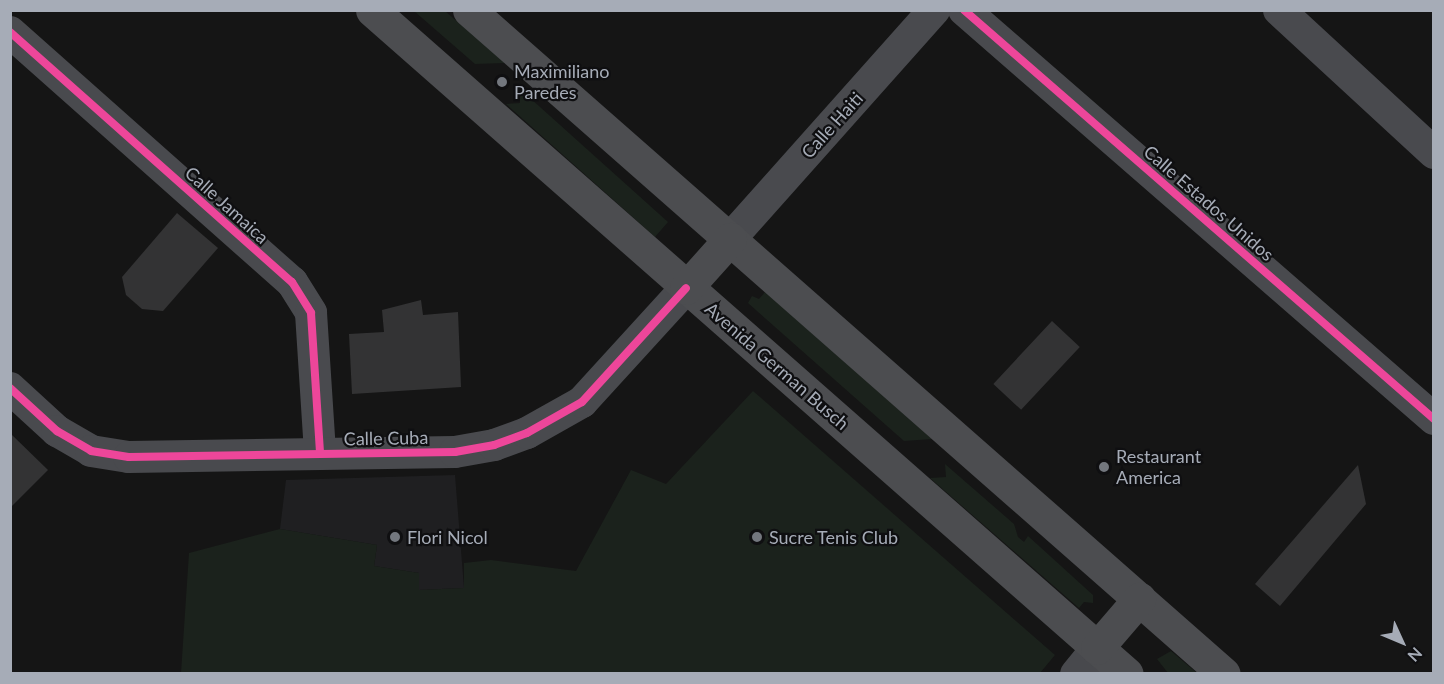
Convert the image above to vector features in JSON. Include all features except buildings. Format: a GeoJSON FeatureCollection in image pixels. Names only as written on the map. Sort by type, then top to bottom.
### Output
{"type":"FeatureCollection","features":[{"type":"Feature","properties":{"kind":"main road","name":"Avenida German Busch"},"geometry":{"type":"LineString","coordinates":[[372,10],[1127,674]]}},
{"type":"Feature","properties":{"kind":"main road"},"geometry":{"type":"LineString","coordinates":[[470,10],[1224,674]]}},
{"type":"Feature","properties":{"kind":"main road"},"geometry":{"type":"LineString","coordinates":[[686,288],[730,239]]}},
{"type":"Feature","properties":{"kind":"main road"},"geometry":{"type":"LineString","coordinates":[[1076,674],[1140,599]]}},
{"type":"Feature","properties":{"kind":"street","name":"Calle Haiti"},"geometry":{"type":"LineString","coordinates":[[730,239],[934,10]]}},
{"type":"Feature","properties":{"kind":"street","name":"Calle Estados Unidos"},"geometry":{"type":"LineString","coordinates":[[964,10],[1434,419]]}},
{"type":"Feature","properties":{"kind":"street"},"geometry":{"type":"LineString","coordinates":[[1279,10],[1434,153]]}},
{"type":"Feature","properties":{"kind":"street","name":"Calle Jamaica"},"geometry":{"type":"LineString","coordinates":[[10,32],[292,282],[311,313],[320,454]]}},
{"type":"Feature","properties":{"kind":"street","name":"Calle Cuba"},"geometry":{"type":"LineString","coordinates":[[10,388],[57,430],[91,451],[129,457],[455,452],[494,445],[527,434],[582,402],[686,288]]}},
{"type":"Feature","properties":{"kind":"shaded area"},"geometry":{"type":"Polygon","coordinates":[[[414,11],[445,11],[505,63],[475,64],[414,11]]]}},
{"type":"Feature","properties":{"kind":"shaded area"},"geometry":{"type":"Polygon","coordinates":[[[520,89],[668,222],[655,237],[506,104],[520,103],[520,89]]]}},
{"type":"Feature","properties":{"kind":"shaded area"},"geometry":{"type":"Polygon","coordinates":[[[765,292],[932,439],[904,441],[748,303],[752,296],[759,299],[765,292]]]}},
{"type":"Feature","properties":{"kind":"shaded area","name":"Sucre Tenis Club"},"geometry":{"type":"Polygon","coordinates":[[[753,391],[1055,655],[1040,673],[181,673],[189,553],[280,529],[377,545],[374,566],[419,573],[419,590],[464,588],[464,563],[491,560],[576,571],[631,470],[666,484],[753,391]]]}},
{"type":"Feature","properties":{"kind":"shaded area"},"geometry":{"type":"Polygon","coordinates":[[[945,464],[1014,524],[1018,537],[1024,542],[1028,536],[1093,595],[1093,603],[1084,602],[1079,608],[930,478],[946,477],[945,464]]]}},
{"type":"Feature","properties":{"kind":"shaded area","name":"Flori Nicol"},"geometry":{"type":"Polygon","coordinates":[[[455,475],[464,588],[419,590],[419,573],[374,566],[377,545],[280,529],[286,480],[455,475]]]}},
{"type":"Feature","properties":{"kind":"shaded area"},"geometry":{"type":"Polygon","coordinates":[[[1171,651],[1197,673],[1168,673],[1157,659],[1171,651]]]}},
{"type":"Feature","properties":{"kind":"cycle path"},"geometry":{"type":"LineString","coordinates":[[964,10],[1434,419]]}},
{"type":"Feature","properties":{"kind":"cycle path"},"geometry":{"type":"LineString","coordinates":[[10,32],[292,282],[311,313],[320,454]]}},
{"type":"Feature","properties":{"kind":"cycle path"},"geometry":{"type":"LineString","coordinates":[[10,388],[57,431],[91,451],[129,457],[455,452],[494,445],[527,433],[582,402],[686,288]]}},
{"type":"Feature","properties":{"kind":"place","name":"Maximiliano Paredes"},"geometry":{"type":"Point","coordinates":[502,82]}},
{"type":"Feature","properties":{"kind":"place","name":"Restaurant America"},"geometry":{"type":"Point","coordinates":[1104,467]}},
{"type":"Feature","properties":{"kind":"place","name":"Flori Nicol"},"geometry":{"type":"Point","coordinates":[395,537]}},
{"type":"Feature","properties":{"kind":"place","name":"Sucre Tenis Club"},"geometry":{"type":"Point","coordinates":[757,537]}}]}
